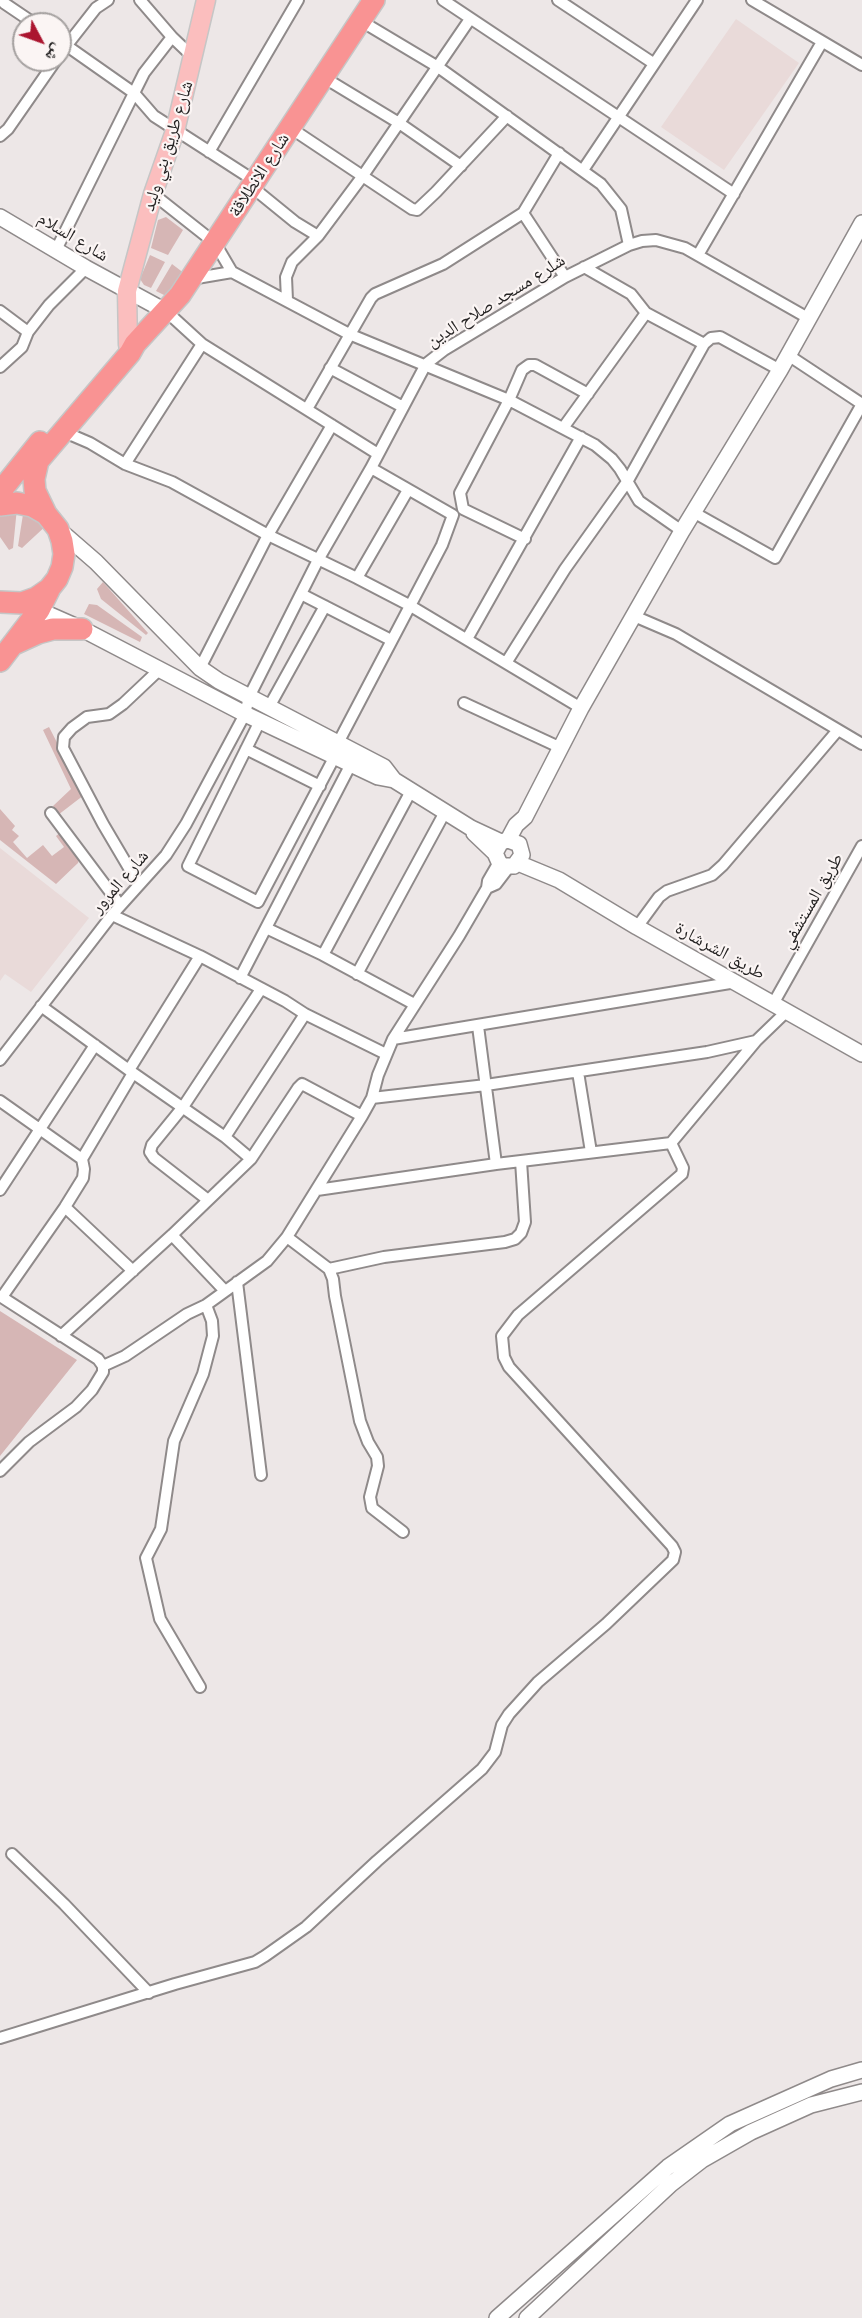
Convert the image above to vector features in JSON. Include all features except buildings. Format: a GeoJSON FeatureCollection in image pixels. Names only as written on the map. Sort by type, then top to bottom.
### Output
{"type":"FeatureCollection","features":[{"type":"Feature","properties":{"kind":"highway","name":"شارع الانطلاقة"},"geometry":{"type":"LineString","coordinates":[[132,345],[166,312],[191,279],[374,0]]}},
{"type":"Feature","properties":{"kind":"highway"},"geometry":{"type":"LineString","coordinates":[[6,654],[30,606],[57,579],[63,564],[62,541],[35,491],[35,470],[46,450],[130,353],[132,345]]}},
{"type":"Feature","properties":{"kind":"highway"},"geometry":{"type":"LineString","coordinates":[[3,480],[132,345]]}},
{"type":"Feature","properties":{"kind":"highway"},"geometry":{"type":"LineString","coordinates":[[0,505],[17,503],[32,506],[52,522]]}},
{"type":"Feature","properties":{"kind":"highway"},"geometry":{"type":"LineString","coordinates":[[0,602],[30,606]]}},
{"type":"Feature","properties":{"kind":"highway"},"geometry":{"type":"LineString","coordinates":[[6,654],[31,636],[53,629],[82,629]]}},
{"type":"Feature","properties":{"kind":"main road","name":"شارع طريق بني وليد"},"geometry":{"type":"LineString","coordinates":[[132,345],[127,291],[153,194],[175,131],[206,0]]}},
{"type":"Feature","properties":{"kind":"street"},"geometry":{"type":"LineString","coordinates":[[72,36],[96,8],[108,0]]}},
{"type":"Feature","properties":{"kind":"street"},"geometry":{"type":"LineString","coordinates":[[140,0],[194,58]]}},
{"type":"Feature","properties":{"kind":"street"},"geometry":{"type":"LineString","coordinates":[[208,152],[298,0]]}},
{"type":"Feature","properties":{"kind":"street"},"geometry":{"type":"LineString","coordinates":[[443,0],[734,194]]}},
{"type":"Feature","properties":{"kind":"street"},"geometry":{"type":"LineString","coordinates":[[558,0],[653,63]]}},
{"type":"Feature","properties":{"kind":"street"},"geometry":{"type":"LineString","coordinates":[[584,170],[697,0]]}},
{"type":"Feature","properties":{"kind":"street"},"geometry":{"type":"LineString","coordinates":[[752,0],[862,65]]}},
{"type":"Feature","properties":{"kind":"street"},"geometry":{"type":"LineString","coordinates":[[3,4],[16,12]]}},
{"type":"Feature","properties":{"kind":"street"},"geometry":{"type":"LineString","coordinates":[[287,300],[286,277],[292,262],[318,236],[362,177],[470,19]]}},
{"type":"Feature","properties":{"kind":"street"},"geometry":{"type":"LineString","coordinates":[[361,21],[438,67],[601,184],[618,204],[629,244]]}},
{"type":"Feature","properties":{"kind":"street"},"geometry":{"type":"LineString","coordinates":[[56,250],[144,73],[172,37]]}},
{"type":"Feature","properties":{"kind":"street"},"geometry":{"type":"LineString","coordinates":[[698,255],[822,42]]}},
{"type":"Feature","properties":{"kind":"street"},"geometry":{"type":"LineString","coordinates":[[72,53],[134,93],[154,116],[253,184],[295,222],[318,236]]}},
{"type":"Feature","properties":{"kind":"street"},"geometry":{"type":"LineString","coordinates":[[0,136],[8,129],[48,72]]}},
{"type":"Feature","properties":{"kind":"street"},"geometry":{"type":"LineString","coordinates":[[323,77],[399,123],[461,166]]}},
{"type":"Feature","properties":{"kind":"street"},"geometry":{"type":"LineString","coordinates":[[289,127],[411,209],[417,210],[507,116]]}},
{"type":"Feature","properties":{"kind":"street"},"geometry":{"type":"LineString","coordinates":[[307,409],[375,294],[443,264],[523,213],[559,153]]}},
{"type":"Feature","properties":{"kind":"street"},"geometry":{"type":"LineString","coordinates":[[153,194],[215,243],[232,272],[350,334],[509,400],[581,437],[612,459],[639,501],[682,531]]}},
{"type":"Feature","properties":{"kind":"street"},"geometry":{"type":"LineString","coordinates":[[523,213],[564,277]]}},
{"type":"Feature","properties":{"kind":"street","name":"شارع السلام"},"geometry":{"type":"LineString","coordinates":[[0,217],[166,312]]}},
{"type":"Feature","properties":{"kind":"street"},"geometry":{"type":"LineString","coordinates":[[103,1366],[125,1356],[187,1314],[206,1305],[267,1261],[287,1237],[362,1116],[372,1098],[378,1075],[393,1040],[459,936],[487,888],[488,880],[509,853],[516,825],[525,817],[559,747],[693,512],[780,370],[862,224]]}},
{"type":"Feature","properties":{"kind":"street","name":"شلرع مسجد صلاح الدين"},"geometry":{"type":"LineString","coordinates":[[245,714],[249,697],[318,560],[371,468],[426,364],[444,350],[564,277],[629,244],[656,240],[672,243],[698,255],[808,318]]}},
{"type":"Feature","properties":{"kind":"street"},"geometry":{"type":"LineString","coordinates":[[584,267],[632,294],[646,313],[704,344]]}},
{"type":"Feature","properties":{"kind":"street"},"geometry":{"type":"LineString","coordinates":[[0,366],[22,348],[28,332],[49,305],[86,268]]}},
{"type":"Feature","properties":{"kind":"street"},"geometry":{"type":"LineString","coordinates":[[191,279],[232,272]]}},
{"type":"Feature","properties":{"kind":"street"},"geometry":{"type":"LineString","coordinates":[[0,311],[28,332]]}},
{"type":"Feature","properties":{"kind":"street"},"geometry":{"type":"LineString","coordinates":[[166,312],[202,344],[378,454]]}},
{"type":"Feature","properties":{"kind":"street"},"geometry":{"type":"LineString","coordinates":[[563,428],[646,313]]}},
{"type":"Feature","properties":{"kind":"street"},"geometry":{"type":"LineString","coordinates":[[506,663],[565,570],[627,482],[704,344],[711,338],[720,337],[780,370]]}},
{"type":"Feature","properties":{"kind":"street"},"geometry":{"type":"LineString","coordinates":[[125,464],[202,344]]}},
{"type":"Feature","properties":{"kind":"street"},"geometry":{"type":"LineString","coordinates":[[693,512],[776,558],[862,404],[788,355]]}},
{"type":"Feature","properties":{"kind":"street"},"geometry":{"type":"LineString","coordinates":[[525,539],[463,508],[460,493],[509,400],[522,370],[529,365],[535,365],[588,394]]}},
{"type":"Feature","properties":{"kind":"street"},"geometry":{"type":"LineString","coordinates":[[330,368],[403,407]]}},
{"type":"Feature","properties":{"kind":"street"},"geometry":{"type":"LineString","coordinates":[[68,425],[90,443]]}},
{"type":"Feature","properties":{"kind":"street"},"geometry":{"type":"LineString","coordinates":[[68,425],[90,443],[125,464],[172,482],[268,535],[409,605],[581,708]]}},
{"type":"Feature","properties":{"kind":"street"},"geometry":{"type":"LineString","coordinates":[[200,668],[268,535],[332,425]]}},
{"type":"Feature","properties":{"kind":"street"},"geometry":{"type":"LineString","coordinates":[[466,639],[581,437]]}},
{"type":"Feature","properties":{"kind":"street"},"geometry":{"type":"LineString","coordinates":[[260,721],[189,866],[258,902],[320,786],[409,605],[442,545],[453,514],[371,468]]}},
{"type":"Feature","properties":{"kind":"street"},"geometry":{"type":"LineString","coordinates":[[357,578],[408,490]]}},
{"type":"Feature","properties":{"kind":"street"},"geometry":{"type":"LineString","coordinates":[[52,522],[96,562],[200,668],[337,750],[351,764],[378,777],[394,780]]}},
{"type":"Feature","properties":{"kind":"street"},"geometry":{"type":"LineString","coordinates":[[301,594],[392,640]]}},
{"type":"Feature","properties":{"kind":"street"},"geometry":{"type":"LineString","coordinates":[[30,606],[82,629],[260,721],[384,767],[394,780],[509,853]]}},
{"type":"Feature","properties":{"kind":"street"},"geometry":{"type":"LineString","coordinates":[[268,707],[325,606]]}},
{"type":"Feature","properties":{"kind":"street"},"geometry":{"type":"LineString","coordinates":[[634,616],[676,634],[862,744]]}},
{"type":"Feature","properties":{"kind":"street"},"geometry":{"type":"LineString","coordinates":[[139,885],[103,824],[63,748],[64,737],[87,717],[109,714],[159,670]]}},
{"type":"Feature","properties":{"kind":"street"},"geometry":{"type":"LineString","coordinates":[[464,704],[559,747]]}},
{"type":"Feature","properties":{"kind":"street","name":"شارع المرور"},"geometry":{"type":"LineString","coordinates":[[0,1060],[120,905],[166,855],[186,824],[245,714]]}},
{"type":"Feature","properties":{"kind":"street"},"geometry":{"type":"LineString","coordinates":[[637,927],[659,897],[667,891],[712,875],[723,865],[838,730]]}},
{"type":"Feature","properties":{"kind":"street"},"geometry":{"type":"LineString","coordinates":[[246,749],[320,786]]}},
{"type":"Feature","properties":{"kind":"street"},"geometry":{"type":"LineString","coordinates":[[240,978],[351,764]]}},
{"type":"Feature","properties":{"kind":"street"},"geometry":{"type":"LineString","coordinates":[[323,955],[411,791]]}},
{"type":"Feature","properties":{"kind":"street"},"geometry":{"type":"LineString","coordinates":[[357,974],[445,812]]}},
{"type":"Feature","properties":{"kind":"street"},"geometry":{"type":"LineString","coordinates":[[51,813],[120,905]]}},
{"type":"Feature","properties":{"kind":"street","name":"طريق المستشفي"},"geometry":{"type":"LineString","coordinates":[[772,1004],[862,846]]}},
{"type":"Feature","properties":{"kind":"street","name":"طريق الشرشارة"},"geometry":{"type":"LineString","coordinates":[[509,853],[862,1054]]}},
{"type":"Feature","properties":{"kind":"street"},"geometry":{"type":"LineString","coordinates":[[112,915],[200,956],[285,1000],[305,1014],[386,1054]]}},
{"type":"Feature","properties":{"kind":"street"},"geometry":{"type":"LineString","coordinates":[[266,928],[323,955],[414,1004]]}},
{"type":"Feature","properties":{"kind":"street"},"geometry":{"type":"LineString","coordinates":[[0,1471],[29,1442],[76,1407],[92,1390],[103,1372],[103,1366],[98,1359],[1,1296],[83,1178],[82,1159],[200,956]]}},
{"type":"Feature","properties":{"kind":"street"},"geometry":{"type":"LineString","coordinates":[[393,1040],[737,982]]}},
{"type":"Feature","properties":{"kind":"street"},"geometry":{"type":"LineString","coordinates":[[208,1200],[154,1158],[150,1152],[152,1145],[183,1107],[261,989]]}},
{"type":"Feature","properties":{"kind":"street"},"geometry":{"type":"LineString","coordinates":[[41,1006],[225,1137],[251,1159]]}},
{"type":"Feature","properties":{"kind":"street"},"geometry":{"type":"LineString","coordinates":[[316,1190],[496,1164],[671,1143],[756,1041],[786,1012]]}},
{"type":"Feature","properties":{"kind":"street"},"geometry":{"type":"LineString","coordinates":[[225,1137],[305,1014]]}},
{"type":"Feature","properties":{"kind":"street"},"geometry":{"type":"LineString","coordinates":[[478,1026],[496,1164]]}},
{"type":"Feature","properties":{"kind":"street"},"geometry":{"type":"LineString","coordinates":[[372,1098],[578,1072],[707,1052],[756,1041]]}},
{"type":"Feature","properties":{"kind":"street"},"geometry":{"type":"LineString","coordinates":[[0,1190],[95,1045]]}},
{"type":"Feature","properties":{"kind":"street"},"geometry":{"type":"LineString","coordinates":[[578,1072],[591,1152]]}},
{"type":"Feature","properties":{"kind":"street"},"geometry":{"type":"LineString","coordinates":[[61,1336],[251,1159],[302,1084],[362,1116]]}},
{"type":"Feature","properties":{"kind":"street"},"geometry":{"type":"LineString","coordinates":[[0,1101],[82,1159]]}},
{"type":"Feature","properties":{"kind":"street"},"geometry":{"type":"LineString","coordinates":[[0,2038],[255,1962],[306,1927],[376,1861],[482,1769],[495,1752],[502,1725],[509,1714],[538,1682],[573,1653],[673,1560],[675,1552],[672,1546],[509,1367],[502,1347],[502,1336],[518,1315],[682,1174],[683,1168],[671,1143]]}},
{"type":"Feature","properties":{"kind":"street"},"geometry":{"type":"LineString","coordinates":[[329,1269],[384,1257],[515,1239],[521,1233],[525,1222],[521,1161]]}},
{"type":"Feature","properties":{"kind":"street"},"geometry":{"type":"LineString","coordinates":[[65,1207],[132,1271]]}},
{"type":"Feature","properties":{"kind":"street"},"geometry":{"type":"LineString","coordinates":[[172,1234],[225,1290]]}},
{"type":"Feature","properties":{"kind":"street"},"geometry":{"type":"LineString","coordinates":[[287,1237],[329,1269],[333,1279],[334,1296],[360,1420],[368,1442],[377,1457],[378,1466],[370,1497],[372,1508],[403,1532]]}},
{"type":"Feature","properties":{"kind":"street"},"geometry":{"type":"LineString","coordinates":[[237,1282],[261,1475]]}},
{"type":"Feature","properties":{"kind":"street"},"geometry":{"type":"LineString","coordinates":[[200,1687],[160,1619],[146,1558],[161,1529],[174,1441],[203,1374],[213,1336],[212,1321],[206,1305]]}},
{"type":"Feature","properties":{"kind":"street"},"geometry":{"type":"LineString","coordinates":[[12,1854],[64,1904],[149,1993]]}},
{"type":"Feature","properties":{"kind":"street"},"geometry":{"type":"LineString","coordinates":[[497,2318],[668,2167],[721,2130],[776,2102],[831,2079],[862,2070]]}},
{"type":"Feature","properties":{"kind":"street"},"geometry":{"type":"LineString","coordinates":[[527,2318],[671,2184],[702,2160],[751,2132],[810,2105],[862,2092]]}},
{"type":"Feature","properties":{"kind":"shaded area"},"geometry":{"type":"Polygon","coordinates":[[[736,19],[799,63],[724,170],[661,127],[736,19]]]}},
{"type":"Feature","properties":{"kind":"shaded area"},"geometry":{"type":"Polygon","coordinates":[[[166,217],[183,230],[168,255],[151,248],[158,220],[166,217]]]}},
{"type":"Feature","properties":{"kind":"shaded area"},"geometry":{"type":"Polygon","coordinates":[[[150,255],[165,262],[151,288],[144,285],[140,279],[150,255]]]}},
{"type":"Feature","properties":{"kind":"shaded area"},"geometry":{"type":"Polygon","coordinates":[[[172,264],[189,277],[168,297],[156,291],[172,264]]]}},
{"type":"Feature","properties":{"kind":"shaded area"},"geometry":{"type":"Polygon","coordinates":[[[17,508],[13,548],[9,550],[0,537],[0,512],[17,508]]]}},
{"type":"Feature","properties":{"kind":"shaded area"},"geometry":{"type":"Polygon","coordinates":[[[24,508],[49,523],[22,548],[18,546],[24,508]]]}},
{"type":"Feature","properties":{"kind":"shaded area"},"geometry":{"type":"Polygon","coordinates":[[[103,582],[148,633],[146,635],[101,599],[97,589],[103,582]]]}},
{"type":"Feature","properties":{"kind":"shaded area"},"geometry":{"type":"Polygon","coordinates":[[[89,604],[97,605],[142,637],[140,642],[84,614],[89,604]]]}},
{"type":"Feature","properties":{"kind":"shaded area"},"geometry":{"type":"Polygon","coordinates":[[[49,727],[84,795],[58,815],[53,806],[71,789],[43,730],[49,727]]]}},
{"type":"Feature","properties":{"kind":"shaded area"},"geometry":{"type":"Polygon","coordinates":[[[0,809],[15,826],[12,830],[19,836],[13,842],[27,858],[43,845],[52,856],[64,847],[56,836],[61,832],[67,846],[79,860],[78,863],[56,884],[0,840],[0,809]]]}},
{"type":"Feature","properties":{"kind":"shaded area"},"geometry":{"type":"Polygon","coordinates":[[[0,848],[89,918],[31,992],[5,974],[0,981],[0,848]]]}},
{"type":"Feature","properties":{"kind":"shaded area"},"geometry":{"type":"Polygon","coordinates":[[[0,1311],[77,1360],[0,1456],[0,1311]]]}}]}
